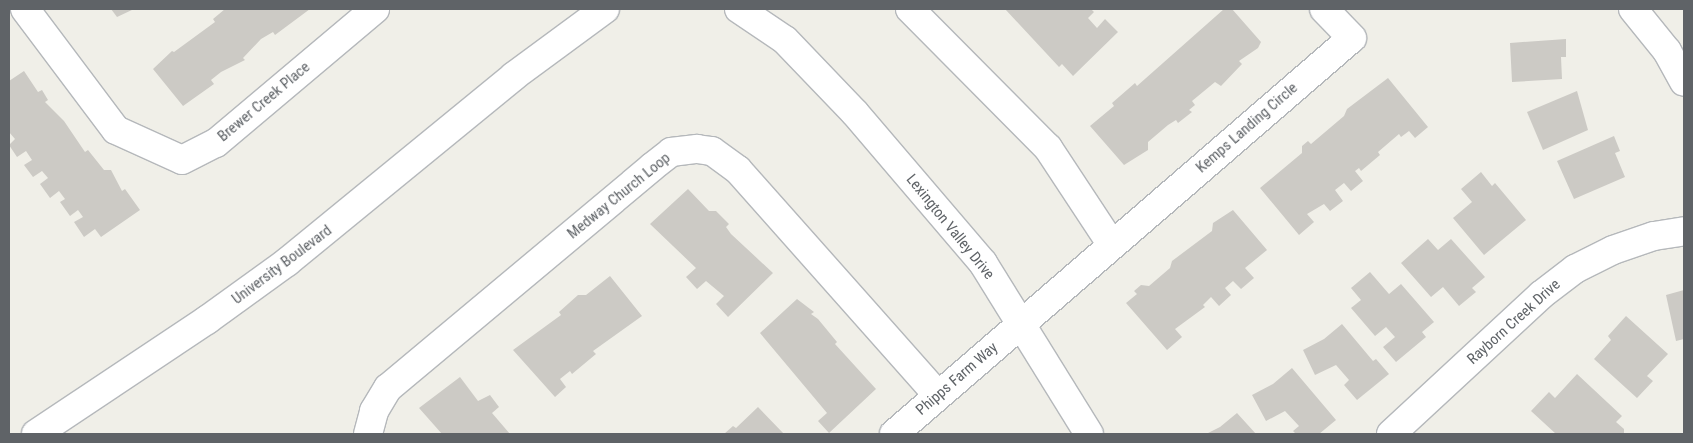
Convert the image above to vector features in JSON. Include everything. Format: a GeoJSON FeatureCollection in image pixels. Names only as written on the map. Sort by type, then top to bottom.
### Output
{"type":"FeatureCollection","features":[{"type":"Feature","properties":{"kind":"street","name":"Brewer Creek Place"},"geometry":{"type":"LineString","coordinates":[[25,9],[116,130],[182,160],[216,143],[374,9]]}},
{"type":"Feature","properties":{"kind":"street","name":"University Boulevard"},"geometry":{"type":"LineString","coordinates":[[514,76],[575,9]]}},
{"type":"Feature","properties":{"kind":"street","name":"University Boulevard"},"geometry":{"type":"LineString","coordinates":[[36,434],[199,326],[288,262],[514,76],[605,9]]}},
{"type":"Feature","properties":{"kind":"street","name":"Lexington Valley Drive"},"geometry":{"type":"LineString","coordinates":[[739,9],[785,40],[855,113],[984,263],[1089,434]]}},
{"type":"Feature","properties":{"kind":"street","name":"Lexington Valley Drive"},"geometry":{"type":"LineString","coordinates":[[770,9],[785,40]]}},
{"type":"Feature","properties":{"kind":"street"},"geometry":{"type":"LineString","coordinates":[[910,9],[1048,148],[1112,245]]}},
{"type":"Feature","properties":{"kind":"street","name":"Kemps Landing Circle"},"geometry":{"type":"LineString","coordinates":[[1021,324],[1352,38],[1324,9]]}},
{"type":"Feature","properties":{"kind":"street"},"geometry":{"type":"LineString","coordinates":[[1633,9],[1666,51],[1684,82]]}},
{"type":"Feature","properties":{"kind":"street","name":"Medway Church Loop"},"geometry":{"type":"LineString","coordinates":[[368,434],[374,411],[388,388],[652,166],[671,152],[697,149],[712,151],[738,170],[938,395]]}},
{"type":"Feature","properties":{"kind":"street","name":"Rayborn Creek Drive"},"geometry":{"type":"LineString","coordinates":[[1391,434],[1541,295],[1575,269],[1621,247],[1654,236],[1684,231]]}},
{"type":"Feature","properties":{"kind":"street","name":"Phipps Farm Way"},"geometry":{"type":"LineString","coordinates":[[894,434],[1021,324]]}},
{"type":"Feature","properties":{"kind":"building"},"geometry":{"type":"Polygon","coordinates":[[[111,9],[134,9],[117,17],[111,9]]]}},
{"type":"Feature","properties":{"kind":"building"},"geometry":{"type":"Polygon","coordinates":[[[225,9],[310,9],[275,35],[273,32],[261,39],[243,58],[245,60],[221,72],[211,80],[214,84],[183,106],[153,69],[172,51],[174,52],[215,22],[213,19],[225,9]]]}},
{"type":"Feature","properties":{"kind":"building"},"geometry":{"type":"Polygon","coordinates":[[[1005,9],[1091,9],[1094,12],[1088,18],[1097,28],[1105,19],[1118,32],[1073,76],[1062,64],[1059,67],[1005,9]]]}},
{"type":"Feature","properties":{"kind":"building"},"geometry":{"type":"Polygon","coordinates":[[[1224,9],[1232,9],[1261,42],[1258,48],[1239,61],[1242,64],[1221,86],[1215,82],[1192,101],[1195,105],[1189,110],[1192,112],[1178,123],[1176,120],[1168,125],[1148,142],[1148,150],[1124,165],[1090,126],[1114,106],[1112,103],[1135,83],[1137,86],[1224,9]]]}},
{"type":"Feature","properties":{"kind":"building"},"geometry":{"type":"Polygon","coordinates":[[[1566,39],[1566,57],[1561,57],[1562,79],[1512,82],[1510,43],[1566,39]]]}},
{"type":"Feature","properties":{"kind":"building"},"geometry":{"type":"Polygon","coordinates":[[[24,71],[38,92],[42,90],[48,100],[45,102],[64,121],[85,152],[88,150],[104,170],[111,170],[122,191],[125,189],[140,210],[101,237],[95,229],[84,237],[74,222],[83,217],[78,210],[70,216],[60,202],[65,199],[59,191],[50,198],[40,184],[48,178],[42,171],[33,177],[24,165],[32,160],[26,151],[17,157],[9,145],[15,139],[9,132],[9,81],[24,71]]]}},
{"type":"Feature","properties":{"kind":"building"},"geometry":{"type":"Polygon","coordinates":[[[1388,78],[1428,127],[1415,138],[1409,131],[1401,137],[1399,134],[1378,152],[1380,155],[1361,171],[1359,168],[1355,171],[1363,181],[1351,191],[1344,183],[1335,190],[1343,201],[1330,211],[1324,204],[1307,214],[1314,222],[1299,235],[1260,188],[1302,153],[1302,146],[1308,141],[1311,144],[1344,116],[1347,109],[1388,78]]]}},
{"type":"Feature","properties":{"kind":"building"},"geometry":{"type":"Polygon","coordinates":[[[1577,91],[1588,130],[1543,150],[1527,112],[1577,91]]]}},
{"type":"Feature","properties":{"kind":"building"},"geometry":{"type":"Polygon","coordinates":[[[1614,136],[1620,151],[1615,153],[1625,177],[1574,199],[1557,161],[1614,136]]]}},
{"type":"Feature","properties":{"kind":"building"},"geometry":{"type":"Polygon","coordinates":[[[1481,172],[1492,186],[1495,183],[1526,220],[1484,255],[1453,218],[1472,202],[1461,189],[1481,172]]]}},
{"type":"Feature","properties":{"kind":"building"},"geometry":{"type":"Polygon","coordinates":[[[688,189],[709,211],[716,211],[729,224],[726,227],[731,234],[773,273],[728,317],[716,304],[724,296],[706,281],[697,289],[686,277],[696,268],[650,224],[688,189]]]}},
{"type":"Feature","properties":{"kind":"building"},"geometry":{"type":"Polygon","coordinates":[[[1233,210],[1267,250],[1245,268],[1254,278],[1241,289],[1233,281],[1225,288],[1231,295],[1219,306],[1211,297],[1203,305],[1205,307],[1175,329],[1182,337],[1167,350],[1126,303],[1137,294],[1134,291],[1141,285],[1149,286],[1170,268],[1172,261],[1212,231],[1213,223],[1233,210]]]}},
{"type":"Feature","properties":{"kind":"building"},"geometry":{"type":"Polygon","coordinates":[[[1428,239],[1438,250],[1451,239],[1485,277],[1472,288],[1476,292],[1459,306],[1443,287],[1431,297],[1401,263],[1428,239]]]}},
{"type":"Feature","properties":{"kind":"building"},"geometry":{"type":"Polygon","coordinates":[[[1370,272],[1389,294],[1401,284],[1434,322],[1422,332],[1426,337],[1396,362],[1383,347],[1395,337],[1386,327],[1375,336],[1351,308],[1361,300],[1351,288],[1370,272]]]}},
{"type":"Feature","properties":{"kind":"building"},"geometry":{"type":"Polygon","coordinates":[[[610,276],[642,316],[593,351],[596,354],[572,374],[570,371],[560,379],[566,387],[555,397],[513,350],[561,315],[559,312],[578,295],[586,295],[610,276]]]}},
{"type":"Feature","properties":{"kind":"building"},"geometry":{"type":"Polygon","coordinates":[[[1684,290],[1684,339],[1676,341],[1666,295],[1684,290]]]}},
{"type":"Feature","properties":{"kind":"building"},"geometry":{"type":"Polygon","coordinates":[[[797,299],[814,312],[811,314],[818,319],[837,342],[835,344],[876,389],[829,433],[818,421],[827,413],[760,333],[797,299]]]}},
{"type":"Feature","properties":{"kind":"building"},"geometry":{"type":"Polygon","coordinates":[[[1626,316],[1668,354],[1647,376],[1653,381],[1637,398],[1594,359],[1611,340],[1608,336],[1626,316]]]}},
{"type":"Feature","properties":{"kind":"building"},"geometry":{"type":"Polygon","coordinates":[[[1342,324],[1373,361],[1376,359],[1389,374],[1357,400],[1344,385],[1349,380],[1336,365],[1315,375],[1303,350],[1324,339],[1342,324]]]}},
{"type":"Feature","properties":{"kind":"building"},"geometry":{"type":"Polygon","coordinates":[[[1292,368],[1336,420],[1319,434],[1296,434],[1293,431],[1299,426],[1285,411],[1266,421],[1252,395],[1273,384],[1292,368]]]}},
{"type":"Feature","properties":{"kind":"building"},"geometry":{"type":"Polygon","coordinates":[[[1577,374],[1622,416],[1616,422],[1624,429],[1624,434],[1556,434],[1531,411],[1549,392],[1555,398],[1577,374]]]}},
{"type":"Feature","properties":{"kind":"building"},"geometry":{"type":"Polygon","coordinates":[[[460,377],[478,401],[490,395],[499,407],[492,413],[510,434],[442,434],[419,408],[460,377]]]}},
{"type":"Feature","properties":{"kind":"building"},"geometry":{"type":"Polygon","coordinates":[[[758,407],[784,434],[724,434],[733,426],[736,428],[758,407]]]}},
{"type":"Feature","properties":{"kind":"building"},"geometry":{"type":"Polygon","coordinates":[[[1237,413],[1256,434],[1206,434],[1220,427],[1237,413]]]}}]}
